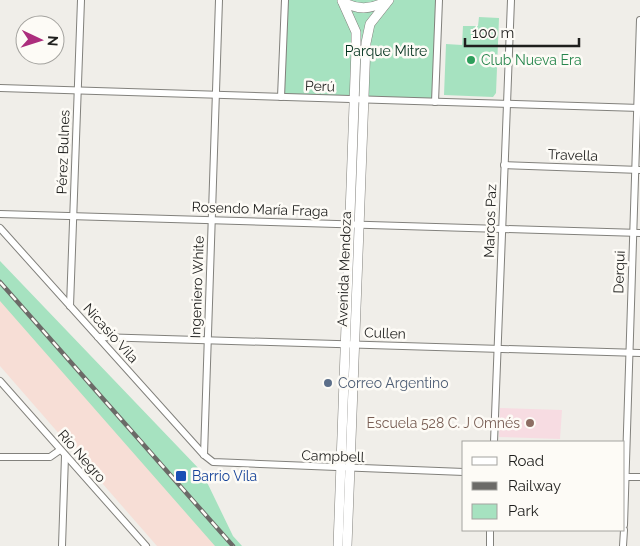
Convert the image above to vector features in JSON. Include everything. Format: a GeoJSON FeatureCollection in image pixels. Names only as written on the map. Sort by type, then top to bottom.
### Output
{"type":"FeatureCollection","features":[{"type":"Feature","properties":{"kind":"main road"},"geometry":{"type":"LineString","coordinates":[[342,1],[355,8],[367,8],[379,6],[388,0]]}},
{"type":"Feature","properties":{"kind":"main road","name":"Avenida Mendoza"},"geometry":{"type":"LineString","coordinates":[[347,546],[366,43],[370,24],[388,0]]}},
{"type":"Feature","properties":{"kind":"main road","name":"Avenida Mendoza"},"geometry":{"type":"LineString","coordinates":[[338,546],[356,32],[342,1]]}},
{"type":"Feature","properties":{"kind":"street","name":"Pérez Bulnes"},"geometry":{"type":"LineString","coordinates":[[70,306],[81,0]]}},
{"type":"Feature","properties":{"kind":"street","name":"Ingeniero White"},"geometry":{"type":"LineString","coordinates":[[204,455],[219,0]]}},
{"type":"Feature","properties":{"kind":"street"},"geometry":{"type":"LineString","coordinates":[[281,97],[285,0]]}},
{"type":"Feature","properties":{"kind":"street"},"geometry":{"type":"LineString","coordinates":[[436,102],[439,0]]}},
{"type":"Feature","properties":{"kind":"street","name":"Marcos Paz"},"geometry":{"type":"LineString","coordinates":[[494,441],[511,0]]}},
{"type":"Feature","properties":{"kind":"street","name":"Derqui"},"geometry":{"type":"LineString","coordinates":[[625,452],[637,233],[640,20]]}},
{"type":"Feature","properties":{"kind":"street","name":"Perú"},"geometry":{"type":"LineString","coordinates":[[0,88],[639,108]]}},
{"type":"Feature","properties":{"kind":"street","name":"Travella"},"geometry":{"type":"LineString","coordinates":[[504,165],[638,170]]}},
{"type":"Feature","properties":{"kind":"street","name":"Rosendo María Fraga"},"geometry":{"type":"LineString","coordinates":[[0,214],[637,233]]}},
{"type":"Feature","properties":{"kind":"street","name":"Nicasio Vila"},"geometry":{"type":"LineString","coordinates":[[0,228],[204,455]]}},
{"type":"Feature","properties":{"kind":"street","name":"Cullen"},"geometry":{"type":"LineString","coordinates":[[98,337],[208,342],[640,353]]}},
{"type":"Feature","properties":{"kind":"street","name":"Río Negro"},"geometry":{"type":"LineString","coordinates":[[0,381],[146,546]]}},
{"type":"Feature","properties":{"kind":"street"},"geometry":{"type":"LineString","coordinates":[[0,457],[50,456],[60,450]]}},
{"type":"Feature","properties":{"kind":"street","name":"Campbell"},"geometry":{"type":"LineString","coordinates":[[204,455],[213,462],[340,469],[462,472]]}},
{"type":"Feature","properties":{"kind":"street"},"geometry":{"type":"LineString","coordinates":[[62,546],[65,456]]}},
{"type":"Feature","properties":{"kind":"street"},"geometry":{"type":"LineString","coordinates":[[625,477],[640,477]]}},
{"type":"Feature","properties":{"kind":"street"},"geometry":{"type":"LineString","coordinates":[[490,531],[490,546]]}},
{"type":"Feature","properties":{"kind":"street"},"geometry":{"type":"LineString","coordinates":[[623,546],[624,531]]}},
{"type":"Feature","properties":{"kind":"shaded area"},"geometry":{"type":"Polygon","coordinates":[[[0,297],[216,546],[157,546],[0,366],[0,297]]]}},
{"type":"Feature","properties":{"kind":"shaded area","name":"Escuela 528 C. J Omnés"},"geometry":{"type":"Polygon","coordinates":[[[500,408],[562,410],[560,439],[499,437],[500,408]]]}},
{"type":"Feature","properties":{"kind":"green space","name":"Parque Mitre"},"geometry":{"type":"Polygon","coordinates":[[[285,0],[439,0],[435,102],[281,97],[285,0]]]}},
{"type":"Feature","properties":{"kind":"green space","name":"Club Nueva Era"},"geometry":{"type":"Polygon","coordinates":[[[479,17],[499,18],[496,93],[493,97],[444,95],[446,44],[462,45],[463,26],[478,26],[479,17]]]}},
{"type":"Feature","properties":{"kind":"green space"},"geometry":{"type":"Polygon","coordinates":[[[0,261],[202,472],[233,536],[242,546],[215,546],[0,301],[0,261]]]}},
{"type":"Feature","properties":{"kind":"railway"},"geometry":{"type":"LineString","coordinates":[[0,282],[233,546]]}},
{"type":"Feature","properties":{"kind":"place","name":"Club Nueva Era"},"geometry":{"type":"Point","coordinates":[471,60]}},
{"type":"Feature","properties":{"kind":"place","name":"Correo Argentino"},"geometry":{"type":"Point","coordinates":[328,383]}},
{"type":"Feature","properties":{"kind":"place","name":"Escuela 528 C. J Omnés"},"geometry":{"type":"Point","coordinates":[530,423]}},
{"type":"Feature","properties":{"kind":"place","name":"Barrio Vila"},"geometry":{"type":"Point","coordinates":[181,476]}}]}
